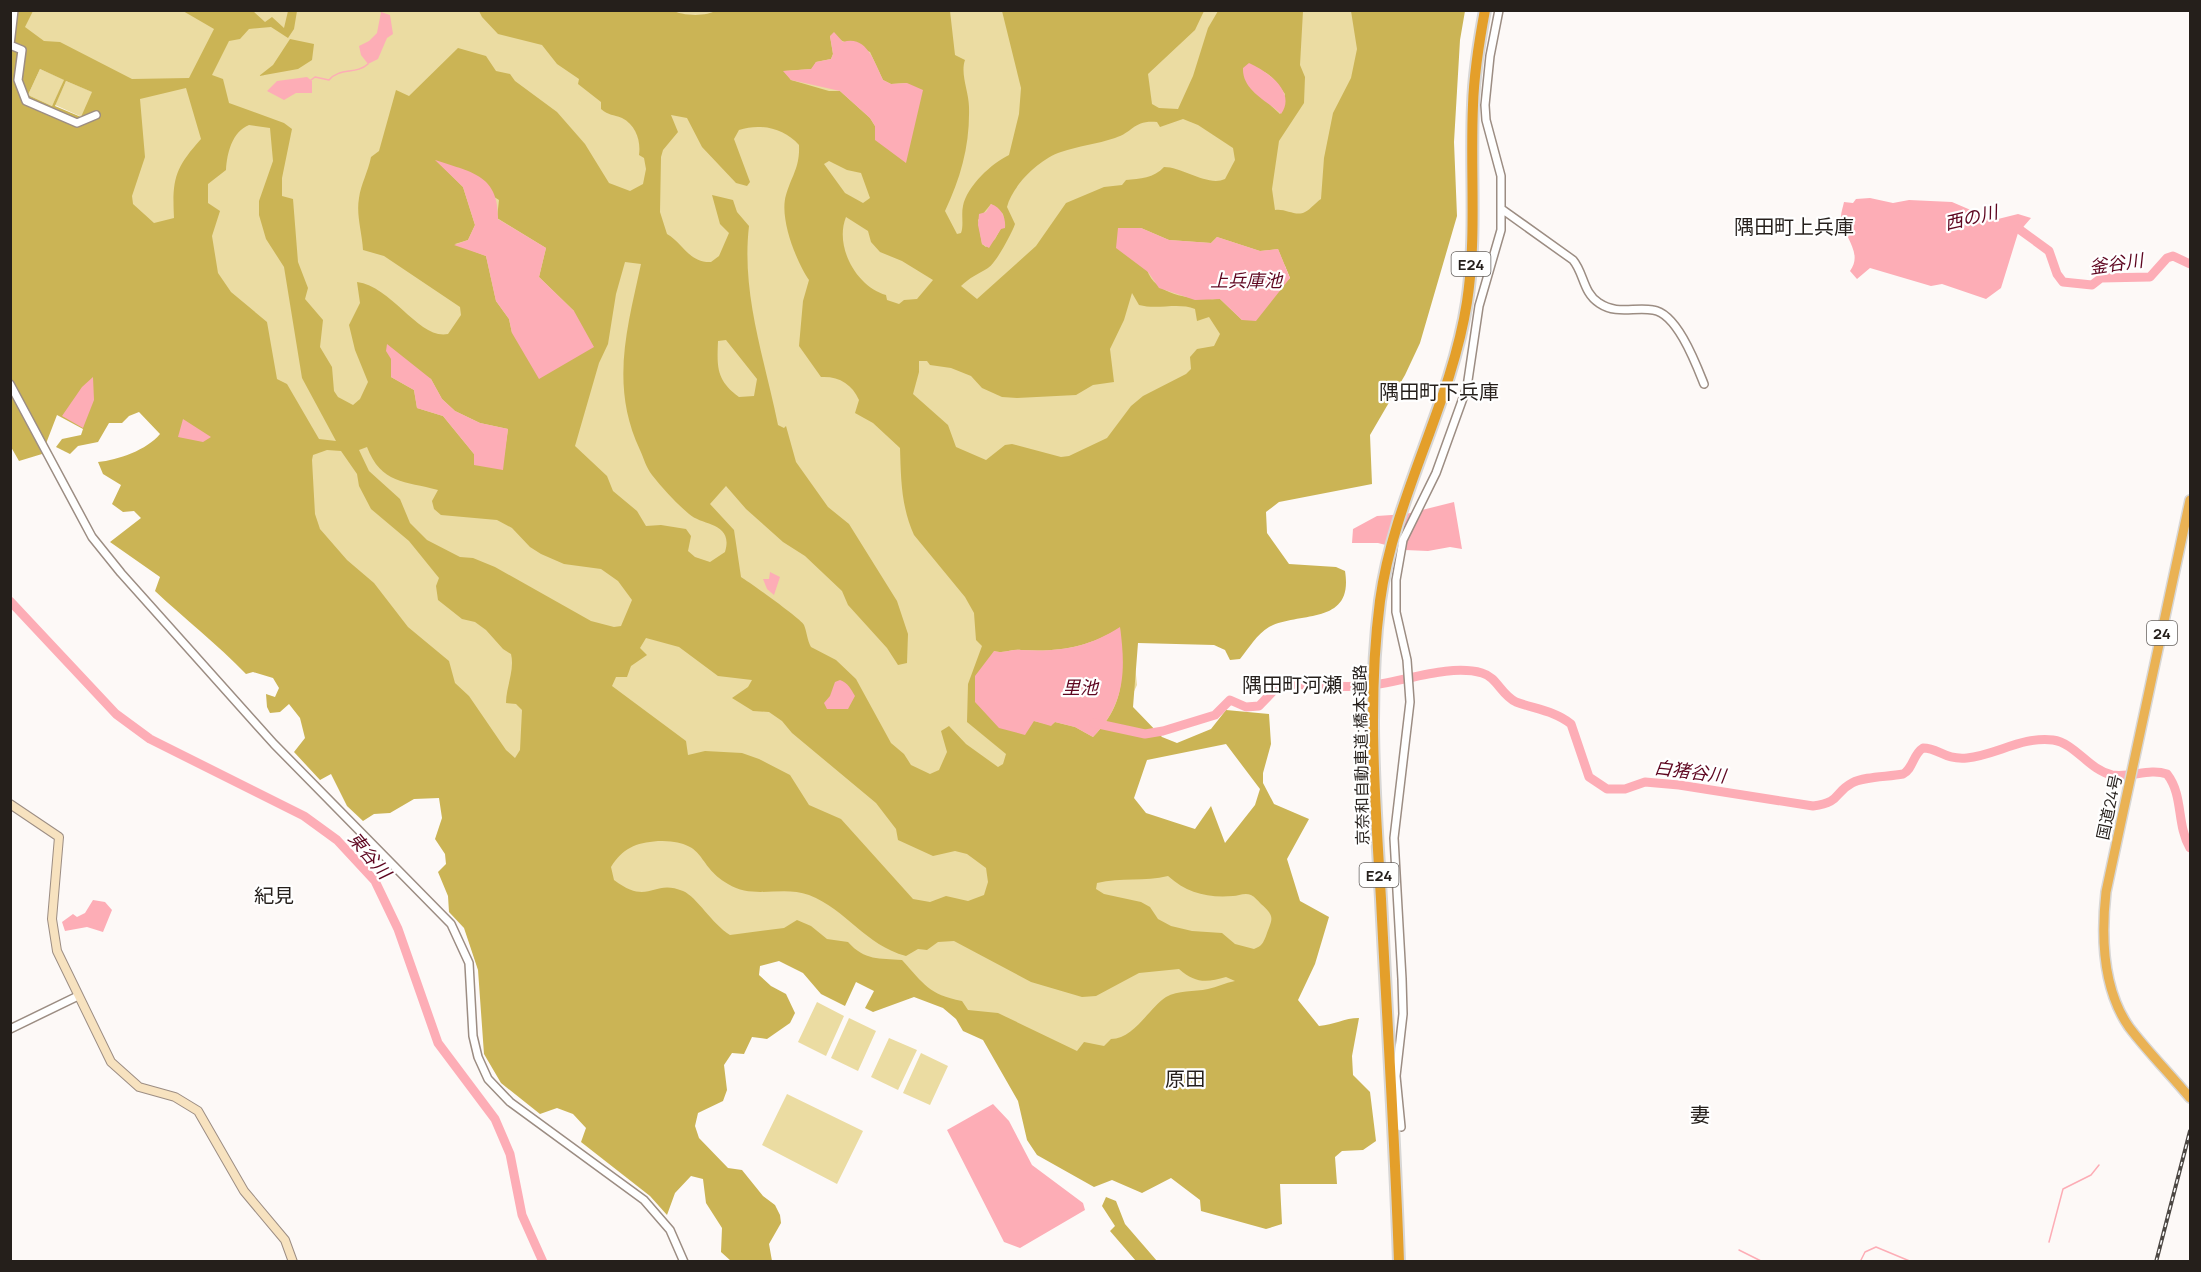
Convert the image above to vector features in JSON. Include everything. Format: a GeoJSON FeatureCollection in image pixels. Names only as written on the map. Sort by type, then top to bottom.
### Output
{"type":"FeatureCollection","features":[{"type":"Feature","properties":{"kind":"highway","name":"京奈和自動車道;橋本道路"},"geometry":{"type":"LineString","coordinates":[[1399,1262],[1372,730],[1375,645],[1381,597],[1394,558],[1403,507],[1449,376],[1467,302],[1473,250],[1474,83],[1485,10]]}},
{"type":"Feature","properties":{"kind":"highway","name":"国道24号"},"geometry":{"type":"LineString","coordinates":[[2190,500],[2105,901],[2103,942],[2106,970],[2129,1026],[2190,1098]]}},
{"type":"Feature","properties":{"kind":"main road"},"geometry":{"type":"LineString","coordinates":[[10,804],[59,837],[52,933],[57,951],[111,1062],[139,1086],[175,1097],[198,1112],[244,1191],[285,1240],[293,1262]]}},
{"type":"Feature","properties":{"kind":"street"},"geometry":{"type":"LineString","coordinates":[[14,10],[10,45],[22,50],[18,80],[26,101],[77,123],[96,115]]}},
{"type":"Feature","properties":{"kind":"street"},"geometry":{"type":"LineString","coordinates":[[1401,1127],[1396,1076],[1403,1014],[1394,838],[1410,692],[1407,660],[1396,612],[1394,558],[1436,473],[1467,387],[1479,306],[1498,246],[1503,210],[1501,176],[1486,120],[1485,105],[1498,10]]}},
{"type":"Feature","properties":{"kind":"street"},"geometry":{"type":"LineString","coordinates":[[1503,210],[1573,260],[1581,270],[1586,288],[1599,303],[1625,312],[1654,310],[1667,316],[1694,360],[1704,384]]}},
{"type":"Feature","properties":{"kind":"street"},"geometry":{"type":"LineString","coordinates":[[10,384],[92,537],[121,573],[274,744],[451,924],[469,963],[473,1036],[478,1058],[488,1079],[510,1102],[644,1200],[670,1230],[684,1262]]}},
{"type":"Feature","properties":{"kind":"street"},"geometry":{"type":"LineString","coordinates":[[11,1026],[78,996]]}},
{"type":"Feature","properties":{"kind":"shaded area"},"geometry":{"type":"Polygon","coordinates":[[[20,10],[1371,11],[1368,130],[1122,530],[1137,685],[1099,767],[1135,820],[1288,898],[1259,989],[1086,1078],[939,997],[841,977],[569,892],[396,645],[152,274],[100,92],[18,25],[20,10]]]}},
{"type":"Feature","properties":{"kind":"shaded area"},"geometry":{"type":"Polygon","coordinates":[[[672,10],[694,15],[707,14],[716,10],[950,11],[955,55],[965,60],[964,71],[969,101],[968,134],[963,160],[956,186],[945,211],[957,234],[961,233],[963,206],[969,191],[988,169],[1009,155],[1019,114],[1021,88],[1002,11],[1204,11],[1195,30],[1148,74],[1152,104],[1159,108],[1178,109],[1193,76],[1208,28],[1218,11],[1303,11],[1300,65],[1305,77],[1304,103],[1279,141],[1272,189],[1275,210],[1298,214],[1307,211],[1321,199],[1324,158],[1333,113],[1351,78],[1357,49],[1351,11],[1465,11],[1460,40],[1454,142],[1457,216],[1420,343],[1405,375],[1370,435],[1372,484],[1279,502],[1266,512],[1267,533],[1289,564],[1336,567],[1345,571],[1346,589],[1341,601],[1333,609],[1322,614],[1269,627],[1257,637],[1240,659],[1230,660],[1225,650],[1214,645],[1138,643],[1133,707],[1162,737],[1177,743],[1211,729],[1226,710],[1269,714],[1271,744],[1263,773],[1263,783],[1274,804],[1309,819],[1287,859],[1300,901],[1329,917],[1315,964],[1298,1000],[1319,1026],[1359,1018],[1352,1056],[1353,1075],[1370,1092],[1376,1141],[1363,1150],[1342,1151],[1335,1157],[1337,1184],[1280,1184],[1282,1224],[1266,1229],[1201,1211],[1200,1200],[1171,1178],[1142,1193],[1112,1180],[1094,1187],[1037,1155],[1027,1140],[1018,1101],[983,1040],[963,1031],[956,1019],[943,1008],[914,997],[873,1012],[865,1008],[874,991],[856,982],[845,1006],[821,994],[803,973],[779,961],[760,966],[759,975],[771,986],[786,994],[795,1013],[790,1023],[767,1039],[752,1037],[744,1054],[732,1053],[724,1065],[727,1090],[723,1101],[698,1113],[695,1126],[699,1138],[728,1168],[742,1170],[763,1196],[775,1205],[780,1215],[781,1223],[769,1244],[772,1261],[731,1261],[721,1252],[722,1228],[706,1203],[703,1179],[691,1176],[675,1193],[667,1215],[650,1196],[581,1142],[586,1128],[573,1114],[557,1108],[540,1114],[501,1083],[484,1054],[478,970],[464,928],[449,912],[448,896],[438,872],[446,864],[445,854],[435,839],[442,818],[439,798],[414,799],[390,813],[374,814],[363,821],[347,806],[331,774],[320,780],[294,752],[305,738],[300,718],[289,704],[280,712],[270,713],[266,694],[275,697],[279,688],[273,678],[253,672],[246,674],[155,591],[160,577],[110,542],[141,518],[134,511],[123,512],[112,504],[121,485],[103,474],[98,462],[132,453],[148,445],[160,434],[139,412],[129,416],[122,423],[109,423],[98,442],[78,446],[70,454],[56,447],[62,439],[81,435],[83,429],[57,415],[42,454],[19,461],[11,447],[10,11],[33,11],[25,27],[44,41],[60,42],[132,79],[189,78],[214,29],[183,11],[253,11],[265,22],[272,17],[284,28],[288,11],[297,11],[294,29],[288,38],[271,27],[249,29],[240,39],[229,41],[212,75],[223,79],[229,103],[284,123],[292,129],[282,178],[282,196],[293,199],[298,262],[308,288],[305,299],[323,320],[320,347],[332,367],[334,391],[338,397],[353,405],[360,399],[368,382],[355,350],[349,325],[360,303],[357,282],[382,293],[416,322],[437,334],[448,334],[461,315],[460,307],[384,256],[363,250],[358,211],[360,193],[371,157],[379,151],[396,90],[409,96],[458,48],[486,56],[496,71],[510,74],[515,81],[557,112],[585,144],[609,183],[630,191],[643,184],[646,169],[644,158],[639,155],[638,139],[631,125],[622,118],[601,109],[601,102],[578,84],[579,79],[557,64],[542,45],[498,34],[479,11],[672,10]],[[830,36],[833,54],[831,59],[816,62],[812,69],[784,71],[791,80],[829,91],[840,91],[870,118],[875,126],[907,83],[891,84],[883,80],[870,52],[830,36]],[[1243,68],[1248,84],[1280,114],[1285,94],[1272,78],[1258,70],[1243,68]],[[40,69],[28,95],[52,106],[64,80],[40,69]],[[66,81],[55,106],[81,117],[92,92],[66,81]],[[186,88],[140,99],[145,157],[132,196],[133,204],[154,223],[174,218],[177,175],[186,158],[201,139],[186,88]],[[671,115],[678,132],[663,150],[661,157],[660,212],[667,234],[692,256],[703,261],[711,262],[719,256],[729,233],[720,224],[712,195],[733,200],[737,212],[749,226],[747,251],[751,302],[778,425],[784,428],[786,426],[796,462],[828,507],[849,524],[897,601],[908,634],[907,663],[898,665],[887,648],[848,605],[842,591],[805,556],[783,542],[746,509],[726,486],[710,504],[734,530],[741,577],[801,621],[811,647],[836,660],[856,679],[891,743],[904,754],[911,765],[930,774],[939,770],[947,752],[941,731],[949,726],[966,744],[998,767],[1003,764],[1006,754],[967,722],[968,684],[982,646],[976,640],[974,613],[965,597],[914,535],[904,503],[900,448],[873,423],[855,413],[859,400],[849,385],[834,378],[821,377],[799,346],[803,301],[809,280],[790,239],[784,204],[797,165],[799,145],[786,134],[771,128],[755,127],[739,130],[734,139],[750,182],[747,186],[736,183],[702,147],[687,118],[671,115]],[[1183,119],[1160,127],[1157,122],[1138,125],[1115,138],[1061,152],[1036,167],[1020,182],[1010,199],[1007,207],[1015,224],[999,254],[988,268],[961,286],[977,299],[1036,246],[1066,203],[1104,187],[1122,185],[1126,180],[1151,176],[1164,167],[1203,179],[1218,181],[1225,179],[1235,160],[1233,148],[1198,125],[1183,119]],[[249,125],[238,133],[231,144],[226,170],[208,184],[208,203],[220,211],[212,236],[218,273],[231,292],[267,322],[277,379],[287,384],[319,439],[336,441],[302,378],[284,267],[266,239],[259,215],[259,201],[273,161],[270,128],[249,125]],[[437,161],[463,187],[475,225],[468,240],[455,244],[486,256],[496,301],[509,319],[512,333],[574,311],[539,277],[546,248],[497,218],[499,200],[437,161]],[[829,161],[824,164],[845,193],[863,203],[870,198],[861,173],[847,170],[829,161]],[[991,204],[978,220],[982,244],[986,247],[995,239],[1001,228],[1005,228],[1003,214],[991,204]],[[846,217],[843,241],[851,264],[866,284],[886,295],[887,300],[899,304],[904,300],[917,299],[933,280],[902,261],[880,252],[871,242],[868,231],[846,217]],[[1141,228],[1147,270],[1159,286],[1178,295],[1200,299],[1220,299],[1242,320],[1290,278],[1278,249],[1260,251],[1217,237],[1211,243],[1169,240],[1141,228]],[[625,262],[616,294],[608,344],[599,363],[575,446],[607,476],[613,491],[637,511],[646,526],[661,525],[686,529],[691,536],[688,551],[695,557],[710,562],[725,552],[727,542],[725,535],[715,526],[689,514],[674,501],[652,475],[631,426],[623,380],[624,357],[641,264],[625,262]],[[1132,293],[1124,320],[1110,349],[1114,382],[1093,385],[1076,395],[1002,397],[982,388],[971,376],[951,368],[930,365],[927,361],[919,361],[919,372],[913,394],[948,425],[956,447],[986,460],[1005,445],[1012,444],[1061,457],[1069,456],[1107,438],[1131,406],[1143,396],[1186,374],[1191,369],[1190,357],[1197,349],[1214,346],[1220,334],[1209,317],[1197,321],[1195,309],[1182,306],[1139,305],[1132,293]],[[726,340],[718,341],[718,366],[722,379],[731,391],[739,397],[754,396],[757,379],[726,340]],[[391,359],[391,377],[414,390],[417,408],[443,416],[474,454],[502,469],[508,429],[480,423],[455,411],[442,399],[431,379],[391,359]],[[367,447],[359,450],[369,471],[400,499],[410,523],[427,540],[460,557],[473,558],[495,567],[591,621],[614,627],[621,626],[632,600],[618,581],[601,569],[564,564],[541,554],[530,547],[512,528],[497,520],[441,515],[434,509],[432,501],[438,490],[395,479],[379,468],[367,447]],[[327,450],[313,455],[315,514],[320,529],[347,560],[374,583],[408,627],[449,661],[455,683],[469,696],[506,750],[515,758],[520,750],[522,710],[516,704],[506,703],[512,666],[511,654],[503,649],[486,630],[475,622],[462,619],[438,600],[436,586],[439,578],[409,541],[371,509],[359,486],[357,474],[341,451],[327,450]],[[1120,628],[1096,640],[1072,647],[994,651],[1034,721],[1051,725],[1055,722],[1075,727],[1093,737],[1104,724],[1117,699],[1122,673],[1120,628]],[[646,638],[640,648],[647,655],[631,666],[627,677],[616,677],[612,686],[686,741],[688,755],[705,751],[742,753],[790,775],[809,805],[841,819],[913,899],[930,902],[946,896],[968,901],[984,895],[988,882],[986,868],[967,854],[955,851],[933,856],[898,840],[896,829],[876,803],[792,733],[782,721],[769,712],[753,711],[732,698],[748,687],[752,680],[718,676],[679,647],[646,638]],[[1226,744],[1147,760],[1134,798],[1146,813],[1195,829],[1211,806],[1225,843],[1255,805],[1260,789],[1226,744]],[[658,841],[630,848],[620,855],[611,867],[614,880],[626,888],[643,892],[664,888],[683,891],[730,935],[784,928],[797,920],[811,926],[827,939],[848,942],[866,956],[902,960],[934,992],[962,1001],[968,1010],[998,1013],[1077,1051],[1084,1042],[1104,1046],[1111,1039],[1127,1034],[1166,997],[1235,981],[1226,977],[1212,980],[1196,979],[1179,969],[1139,973],[1096,996],[1082,997],[1031,982],[954,941],[938,942],[927,950],[918,949],[906,956],[892,951],[867,936],[834,909],[809,895],[789,891],[748,891],[728,884],[710,869],[694,849],[686,845],[658,841]],[[1168,876],[1097,883],[1096,889],[1104,894],[1141,902],[1150,907],[1158,919],[1171,926],[1192,931],[1222,933],[1235,944],[1254,949],[1261,945],[1271,922],[1271,915],[1266,908],[1249,894],[1206,895],[1183,887],[1168,876]]]}},
{"type":"Feature","properties":{"kind":"shaded area"},"geometry":{"type":"Polygon","coordinates":[[[290,39],[314,44],[312,60],[298,69],[259,76],[273,65],[290,39]]]}},
{"type":"Feature","properties":{"kind":"shaded area"},"geometry":{"type":"Polygon","coordinates":[[[40,69],[65,80],[52,106],[28,95],[40,69]]]}},
{"type":"Feature","properties":{"kind":"shaded area"},"geometry":{"type":"Polygon","coordinates":[[[66,81],[93,92],[82,117],[55,105],[66,81]]]}},
{"type":"Feature","properties":{"kind":"shaded area"},"geometry":{"type":"Polygon","coordinates":[[[817,1002],[844,1016],[826,1056],[798,1042],[817,1002]]]}},
{"type":"Feature","properties":{"kind":"shaded area"},"geometry":{"type":"Polygon","coordinates":[[[849,1018],[876,1031],[858,1071],[831,1058],[849,1018]]]}},
{"type":"Feature","properties":{"kind":"shaded area"},"geometry":{"type":"Polygon","coordinates":[[[889,1038],[917,1050],[898,1090],[871,1077],[889,1038]]]}},
{"type":"Feature","properties":{"kind":"shaded area"},"geometry":{"type":"Polygon","coordinates":[[[921,1053],[948,1066],[930,1105],[903,1093],[921,1053]]]}},
{"type":"Feature","properties":{"kind":"shaded area"},"geometry":{"type":"Polygon","coordinates":[[[787,1094],[863,1131],[837,1184],[762,1145],[787,1094]]]}},
{"type":"Feature","properties":{"kind":"shaded area"},"geometry":{"type":"Polygon","coordinates":[[[1106,1197],[1116,1201],[1125,1224],[1157,1261],[1136,1261],[1110,1231],[1115,1226],[1102,1206],[1106,1197]]]}},
{"type":"Feature","properties":{"kind":"water"},"geometry":{"type":"Polygon","coordinates":[[[381,12],[390,15],[393,34],[387,38],[378,59],[368,64],[361,55],[359,46],[369,41],[377,33],[381,12]]]}},
{"type":"Feature","properties":{"kind":"water"},"geometry":{"type":"Polygon","coordinates":[[[834,32],[843,42],[858,42],[864,46],[873,58],[883,80],[891,84],[907,83],[923,90],[906,163],[875,140],[875,126],[870,118],[840,91],[791,80],[783,71],[811,69],[816,62],[831,59],[833,54],[830,36],[834,32]]]}},
{"type":"Feature","properties":{"kind":"water"},"geometry":{"type":"Polygon","coordinates":[[[1249,63],[1264,71],[1283,90],[1285,106],[1281,114],[1257,95],[1247,83],[1243,68],[1249,63]]]}},
{"type":"Feature","properties":{"kind":"water"},"geometry":{"type":"Polygon","coordinates":[[[307,77],[312,81],[312,93],[296,93],[284,100],[267,91],[277,81],[307,77]]]}},
{"type":"Feature","properties":{"kind":"water"},"geometry":{"type":"Polygon","coordinates":[[[435,160],[480,177],[494,192],[498,219],[546,248],[539,277],[574,311],[594,347],[539,379],[512,333],[509,319],[496,301],[486,256],[454,245],[468,240],[475,225],[463,187],[435,160]]]}},
{"type":"Feature","properties":{"kind":"water","name":"西の川"},"geometry":{"type":"Polygon","coordinates":[[[1870,198],[1893,203],[1909,200],[1952,202],[1994,220],[2018,214],[2031,218],[2018,233],[2001,288],[1986,299],[1942,284],[1931,286],[1870,268],[1857,279],[1850,271],[1855,257],[1842,224],[1841,213],[1844,202],[1853,203],[1856,199],[1870,198]]]}},
{"type":"Feature","properties":{"kind":"water"},"geometry":{"type":"Polygon","coordinates":[[[991,204],[1002,214],[1005,228],[1001,229],[989,248],[982,244],[978,225],[979,214],[986,212],[991,204]]]}},
{"type":"Feature","properties":{"kind":"water","name":"上兵庫池"},"geometry":{"type":"Polygon","coordinates":[[[1118,228],[1141,228],[1169,240],[1211,243],[1217,237],[1260,251],[1278,249],[1290,278],[1256,321],[1242,320],[1220,299],[1195,300],[1159,288],[1148,272],[1116,248],[1118,228]]]}},
{"type":"Feature","properties":{"kind":"water"},"geometry":{"type":"Polygon","coordinates":[[[387,344],[431,379],[442,399],[455,411],[480,423],[508,429],[503,470],[474,465],[474,454],[443,416],[417,408],[414,390],[391,377],[391,359],[386,351],[387,344]]]}},
{"type":"Feature","properties":{"kind":"water"},"geometry":{"type":"Polygon","coordinates":[[[93,377],[94,400],[83,428],[62,416],[82,387],[93,377]]]}},
{"type":"Feature","properties":{"kind":"water"},"geometry":{"type":"Polygon","coordinates":[[[183,419],[211,437],[203,442],[178,437],[183,419]]]}},
{"type":"Feature","properties":{"kind":"water"},"geometry":{"type":"Polygon","coordinates":[[[1454,502],[1462,549],[1450,547],[1428,551],[1405,550],[1378,543],[1352,543],[1353,529],[1377,516],[1406,514],[1454,502]]]}},
{"type":"Feature","properties":{"kind":"water"},"geometry":{"type":"Polygon","coordinates":[[[770,572],[780,577],[774,595],[767,589],[763,579],[769,579],[770,572]]]}},
{"type":"Feature","properties":{"kind":"water","name":"里池"},"geometry":{"type":"Polygon","coordinates":[[[1120,627],[1123,658],[1121,686],[1112,712],[1093,737],[1075,727],[1055,722],[1051,726],[1034,721],[1025,735],[999,728],[975,702],[975,676],[994,651],[1073,647],[1096,640],[1120,627]]]}},
{"type":"Feature","properties":{"kind":"water"},"geometry":{"type":"Polygon","coordinates":[[[840,680],[851,689],[855,696],[848,709],[827,709],[824,703],[830,696],[835,682],[840,680]]]}},
{"type":"Feature","properties":{"kind":"water"},"geometry":{"type":"Polygon","coordinates":[[[93,900],[105,902],[112,910],[103,932],[87,927],[65,931],[62,922],[73,914],[77,917],[85,913],[93,900]]]}},
{"type":"Feature","properties":{"kind":"water"},"geometry":{"type":"Polygon","coordinates":[[[993,1104],[1009,1121],[1032,1165],[1083,1203],[1085,1210],[1020,1248],[1004,1242],[947,1130],[993,1104]]]}},
{"type":"Feature","properties":{"kind":"waterway"},"geometry":{"type":"LineString","coordinates":[[311,80],[315,77],[329,80],[333,76],[368,64]]}},
{"type":"Feature","properties":{"kind":"waterway","name":"釜谷川"},"geometry":{"type":"LineString","coordinates":[[2012,224],[2049,251],[2057,274],[2063,282],[2092,285],[2101,278],[2150,277],[2167,258],[2173,256],[2190,264]]}},
{"type":"Feature","properties":{"kind":"waterway","name":"東谷川"},"geometry":{"type":"LineString","coordinates":[[10,601],[116,714],[150,739],[304,816],[337,840],[375,881],[398,929],[438,1043],[495,1119],[510,1154],[522,1215],[543,1262]]}},
{"type":"Feature","properties":{"kind":"waterway","name":"白猪谷川"},"geometry":{"type":"LineString","coordinates":[[1094,723],[1145,734],[1163,731],[1215,715],[1230,700],[1246,707],[1259,706],[1280,684],[1363,686],[1438,672],[1468,671],[1487,675],[1516,702],[1552,713],[1571,724],[1589,777],[1607,789],[1625,789],[1645,782],[1679,785],[1813,806],[1833,800],[1846,787],[1857,781],[1903,774],[1923,748],[1947,756],[1967,758],[2020,743],[2053,740],[2068,746],[2096,768],[2112,775],[2153,772],[2167,774],[2176,791],[2183,829],[2190,848]]}},
{"type":"Feature","properties":{"kind":"waterway"},"geometry":{"type":"LineString","coordinates":[[2049,1242],[2063,1189],[2091,1175],[2099,1165]]}},
{"type":"Feature","properties":{"kind":"waterway"},"geometry":{"type":"LineString","coordinates":[[1860,1262],[1865,1252],[1876,1247],[1912,1262]]}},
{"type":"Feature","properties":{"kind":"waterway"},"geometry":{"type":"LineString","coordinates":[[1739,1250],[1763,1262]]}},
{"type":"Feature","properties":{"kind":"railway"},"geometry":{"type":"LineString","coordinates":[[2156,1262],[2190,1131]]}},
{"type":"Feature","properties":{"kind":"district","name":"隅田町上兵庫"},"geometry":{"type":"Point","coordinates":[1794,226]}},
{"type":"Feature","properties":{"kind":"district","name":"隅田町下兵庫"},"geometry":{"type":"Point","coordinates":[1439,391]}},
{"type":"Feature","properties":{"kind":"district","name":"隅田町河瀬"},"geometry":{"type":"Point","coordinates":[1292,684]}},
{"type":"Feature","properties":{"kind":"district","name":"紀見"},"geometry":{"type":"Point","coordinates":[274,895]}},
{"type":"Feature","properties":{"kind":"district","name":"原田"},"geometry":{"type":"Point","coordinates":[1185,1078]}},
{"type":"Feature","properties":{"kind":"district","name":"妻"},"geometry":{"type":"Point","coordinates":[1700,1114]}}]}
